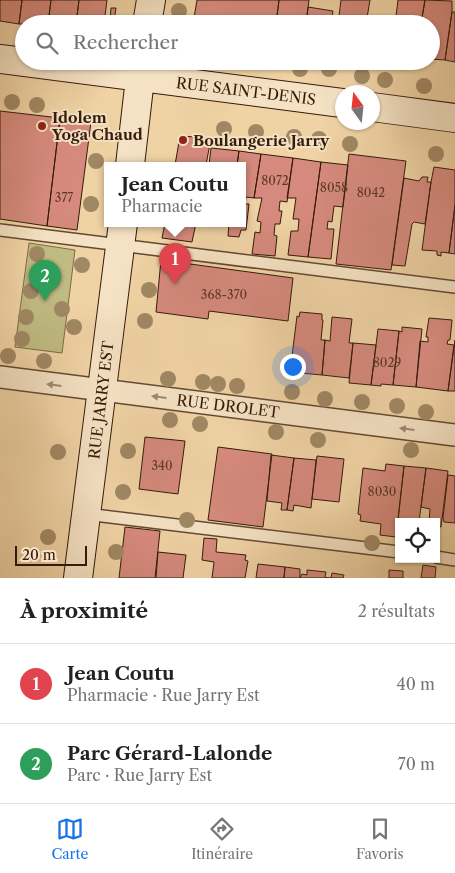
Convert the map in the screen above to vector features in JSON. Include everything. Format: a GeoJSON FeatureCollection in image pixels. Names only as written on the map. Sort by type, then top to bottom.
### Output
{"type":"FeatureCollection","features":[{"type":"Feature","properties":{"kind":"main road"},"geometry":{"type":"LineString","coordinates":[[148,15],[150,0]]}},
{"type":"Feature","properties":{"kind":"main road","name":"RUE SAINT-DENIS"},"geometry":{"type":"LineString","coordinates":[[0,59],[15,60]]}},
{"type":"Feature","properties":{"kind":"main road"},"geometry":{"type":"LineString","coordinates":[[130,162],[142,70]]}},
{"type":"Feature","properties":{"kind":"main road","name":"RUE SAINT-DENIS"},"geometry":{"type":"LineString","coordinates":[[148,70],[335,102]]}},
{"type":"Feature","properties":{"kind":"main road"},"geometry":{"type":"LineString","coordinates":[[380,108],[455,118]]}},
{"type":"Feature","properties":{"kind":"main road","name":"RUE JARRY EST"},"geometry":{"type":"LineString","coordinates":[[78,578],[121,234]]}},
{"type":"Feature","properties":{"kind":"street","name":"RUE DROLET"},"geometry":{"type":"LineString","coordinates":[[0,377],[455,435]]}},
{"type":"Feature","properties":{"kind":"lane"},"geometry":{"type":"LineString","coordinates":[[0,230],[121,234],[455,288]]}},
{"type":"Feature","properties":{"kind":"lane"},"geometry":{"type":"LineString","coordinates":[[86,514],[395,552]]}},
{"type":"Feature","properties":{"kind":"lane"},"geometry":{"type":"LineString","coordinates":[[440,558],[455,560]]}},
{"type":"Feature","properties":{"kind":"shaded area"},"geometry":{"type":"Polygon","coordinates":[[[29,243],[75,250],[62,353],[15,347],[29,243]]]}},
{"type":"Feature","properties":{"kind":"building"},"geometry":{"type":"Polygon","coordinates":[[[0,0],[22,0],[20,15],[15,15],[15,23],[0,21],[0,0]]]}},
{"type":"Feature","properties":{"kind":"building"},"geometry":{"type":"Polygon","coordinates":[[[22,0],[51,0],[49,15],[20,15],[22,0]]]}},
{"type":"Feature","properties":{"kind":"building"},"geometry":{"type":"Polygon","coordinates":[[[51,0],[79,0],[77,15],[49,15],[51,0]]]}},
{"type":"Feature","properties":{"kind":"building"},"geometry":{"type":"Polygon","coordinates":[[[79,0],[107,0],[105,15],[77,15],[79,0]]]}},
{"type":"Feature","properties":{"kind":"building"},"geometry":{"type":"Polygon","coordinates":[[[197,0],[279,0],[277,15],[194,15],[197,0]]]}},
{"type":"Feature","properties":{"kind":"building"},"geometry":{"type":"Polygon","coordinates":[[[279,0],[309,0],[307,15],[277,15],[279,0]]]}},
{"type":"Feature","properties":{"kind":"building"},"geometry":{"type":"Polygon","coordinates":[[[341,0],[370,0],[368,15],[339,15],[341,0]]]}},
{"type":"Feature","properties":{"kind":"building"},"geometry":{"type":"Polygon","coordinates":[[[398,0],[425,0],[422,15],[396,15],[398,0]]]}},
{"type":"Feature","properties":{"kind":"building"},"geometry":{"type":"Polygon","coordinates":[[[425,0],[452,1],[445,60],[440,60],[440,15],[422,15],[425,0]]]}},
{"type":"Feature","properties":{"kind":"building"},"geometry":{"type":"Polygon","coordinates":[[[308,7],[333,11],[332,15],[307,15],[308,7]]]}},
{"type":"Feature","properties":{"kind":"building"},"geometry":{"type":"Polygon","coordinates":[[[111,8],[116,8],[115,15],[110,15],[111,8]]]}},
{"type":"Feature","properties":{"kind":"building"},"geometry":{"type":"Polygon","coordinates":[[[452,12],[455,12],[455,62],[445,60],[452,12]]]}},
{"type":"Feature","properties":{"kind":"building"},"geometry":{"type":"Polygon","coordinates":[[[0,111],[60,118],[47,226],[0,219],[0,111]]]}},
{"type":"Feature","properties":{"kind":"building"},"geometry":{"type":"Polygon","coordinates":[[[60,118],[91,122],[77,230],[47,226],[60,118]]]}},
{"type":"Feature","properties":{"kind":"building"},"geometry":{"type":"Polygon","coordinates":[[[180,136],[211,138],[207,162],[176,162],[180,136]]]}},
{"type":"Feature","properties":{"kind":"building"},"geometry":{"type":"Polygon","coordinates":[[[211,148],[239,151],[237,162],[209,162],[211,148]]]}},
{"type":"Feature","properties":{"kind":"building"},"geometry":{"type":"Polygon","coordinates":[[[239,151],[261,154],[254,198],[246,197],[246,162],[237,162],[239,151]]]}},
{"type":"Feature","properties":{"kind":"building"},"geometry":{"type":"Polygon","coordinates":[[[261,154],[293,158],[287,202],[280,201],[279,211],[282,211],[280,224],[275,224],[274,235],[277,236],[275,256],[252,254],[255,232],[260,233],[261,222],[257,221],[262,198],[254,198],[261,154]]]}},
{"type":"Feature","properties":{"kind":"building"},"geometry":{"type":"Polygon","coordinates":[[[349,154],[406,161],[391,270],[336,264],[349,154]]]}},
{"type":"Feature","properties":{"kind":"building"},"geometry":{"type":"Polygon","coordinates":[[[293,158],[321,162],[308,257],[288,255],[291,231],[298,231],[299,219],[293,219],[296,198],[287,198],[293,158]]]}},
{"type":"Feature","properties":{"kind":"building"},"geometry":{"type":"Polygon","coordinates":[[[321,162],[348,165],[343,207],[334,206],[332,222],[328,221],[327,229],[334,229],[331,259],[308,257],[321,162]]]}},
{"type":"Feature","properties":{"kind":"building"},"geometry":{"type":"Polygon","coordinates":[[[434,167],[455,170],[455,205],[449,253],[441,252],[441,256],[437,255],[437,251],[422,250],[434,167]]]}},
{"type":"Feature","properties":{"kind":"building"},"geometry":{"type":"Polygon","coordinates":[[[422,177],[428,177],[427,182],[431,182],[425,224],[414,222],[412,224],[405,266],[392,265],[404,178],[419,181],[422,177]]]}},
{"type":"Feature","properties":{"kind":"building"},"geometry":{"type":"Polygon","coordinates":[[[246,204],[249,204],[246,230],[241,230],[239,237],[228,236],[229,227],[246,227],[246,204]]]}},
{"type":"Feature","properties":{"kind":"building"},"geometry":{"type":"Polygon","coordinates":[[[455,205],[455,254],[449,253],[455,205]]]}},
{"type":"Feature","properties":{"kind":"building"},"geometry":{"type":"Polygon","coordinates":[[[164,227],[195,227],[192,242],[162,238],[164,227]]]}},
{"type":"Feature","properties":{"kind":"building"},"geometry":{"type":"Polygon","coordinates":[[[161,260],[293,278],[288,321],[209,311],[208,319],[156,312],[161,260]]]}},
{"type":"Feature","properties":{"kind":"building"},"geometry":{"type":"Polygon","coordinates":[[[300,312],[322,314],[321,340],[325,340],[322,375],[290,372],[297,316],[299,317],[300,312]]]}},
{"type":"Feature","properties":{"kind":"building"},"geometry":{"type":"Polygon","coordinates":[[[332,317],[352,319],[349,343],[353,343],[349,378],[322,375],[325,340],[330,341],[332,317]]]}},
{"type":"Feature","properties":{"kind":"building"},"geometry":{"type":"Polygon","coordinates":[[[429,318],[452,320],[450,340],[448,340],[447,344],[454,345],[448,391],[416,387],[420,341],[428,342],[428,337],[426,337],[429,318]]]}},
{"type":"Feature","properties":{"kind":"building"},"geometry":{"type":"Polygon","coordinates":[[[402,327],[422,329],[416,387],[393,385],[399,331],[402,332],[402,327]]]}},
{"type":"Feature","properties":{"kind":"building"},"geometry":{"type":"Polygon","coordinates":[[[378,329],[399,331],[393,385],[371,385],[378,329]]]}},
{"type":"Feature","properties":{"kind":"building"},"geometry":{"type":"Polygon","coordinates":[[[455,340],[455,391],[448,391],[455,340]]]}},
{"type":"Feature","properties":{"kind":"building"},"geometry":{"type":"Polygon","coordinates":[[[353,343],[376,345],[371,385],[349,383],[353,343]]]}},
{"type":"Feature","properties":{"kind":"building"},"geometry":{"type":"Polygon","coordinates":[[[145,437],[185,441],[178,494],[139,489],[145,437]]]}},
{"type":"Feature","properties":{"kind":"building"},"geometry":{"type":"Polygon","coordinates":[[[218,447],[272,454],[263,527],[208,520],[218,447]]]}},
{"type":"Feature","properties":{"kind":"building"},"geometry":{"type":"Polygon","coordinates":[[[271,455],[294,458],[287,510],[281,510],[282,503],[267,501],[271,455]]]}},
{"type":"Feature","properties":{"kind":"building"},"geometry":{"type":"Polygon","coordinates":[[[317,456],[344,459],[339,502],[312,499],[317,456]]]}},
{"type":"Feature","properties":{"kind":"building"},"geometry":{"type":"Polygon","coordinates":[[[294,458],[316,460],[311,508],[294,505],[293,511],[287,510],[294,458]]]}},
{"type":"Feature","properties":{"kind":"building"},"geometry":{"type":"Polygon","coordinates":[[[386,464],[404,466],[398,518],[395,518],[395,537],[380,535],[381,524],[360,521],[361,515],[358,514],[363,468],[385,471],[386,464]]]}},
{"type":"Feature","properties":{"kind":"building"},"geometry":{"type":"Polygon","coordinates":[[[404,466],[426,468],[420,518],[398,518],[404,466]]]}},
{"type":"Feature","properties":{"kind":"building"},"geometry":{"type":"Polygon","coordinates":[[[426,468],[448,471],[441,527],[440,518],[429,518],[430,509],[421,507],[426,468]]]}},
{"type":"Feature","properties":{"kind":"building"},"geometry":{"type":"Polygon","coordinates":[[[448,475],[455,476],[455,523],[444,522],[443,518],[448,475]]]}},
{"type":"Feature","properties":{"kind":"building"},"geometry":{"type":"Polygon","coordinates":[[[125,527],[160,531],[155,578],[119,578],[125,527]]]}},
{"type":"Feature","properties":{"kind":"building"},"geometry":{"type":"Polygon","coordinates":[[[204,538],[217,539],[216,552],[246,555],[245,560],[248,561],[245,578],[212,578],[214,562],[202,560],[204,538]]]}},
{"type":"Feature","properties":{"kind":"building"},"geometry":{"type":"Polygon","coordinates":[[[158,552],[186,555],[183,578],[156,578],[158,552]]]}},
{"type":"Feature","properties":{"kind":"building"},"geometry":{"type":"Polygon","coordinates":[[[258,564],[285,567],[284,578],[256,578],[258,564]]]}},
{"type":"Feature","properties":{"kind":"building"},"geometry":{"type":"Polygon","coordinates":[[[423,565],[436,567],[435,578],[421,578],[423,565]]]}},
{"type":"Feature","properties":{"kind":"building"},"geometry":{"type":"Polygon","coordinates":[[[285,567],[300,569],[300,578],[284,578],[285,567]]]}},
{"type":"Feature","properties":{"kind":"building"},"geometry":{"type":"Polygon","coordinates":[[[307,570],[326,572],[325,577],[328,578],[300,578],[302,574],[307,575],[307,570]]]}},
{"type":"Feature","properties":{"kind":"building"},"geometry":{"type":"Polygon","coordinates":[[[389,570],[403,571],[403,578],[389,578],[389,570]]]}},
{"type":"Feature","properties":{"kind":"building"},"geometry":{"type":"Polygon","coordinates":[[[332,573],[344,575],[343,578],[331,578],[332,573]]]}},
{"type":"Feature","properties":{"kind":"place","name":"Idolem Yoga Chaud"},"geometry":{"type":"Point","coordinates":[42,126]}},
{"type":"Feature","properties":{"kind":"place","name":"Boulangerie Jarry"},"geometry":{"type":"Point","coordinates":[183,140]}},
{"type":"Feature","properties":{"kind":"place","name":"Jean Coutu"},"geometry":{"type":"Point","coordinates":[175,284]}},
{"type":"Feature","properties":{"kind":"place","name":"Parc Gérard-Lalonde"},"geometry":{"type":"Point","coordinates":[45,301]}}]}
